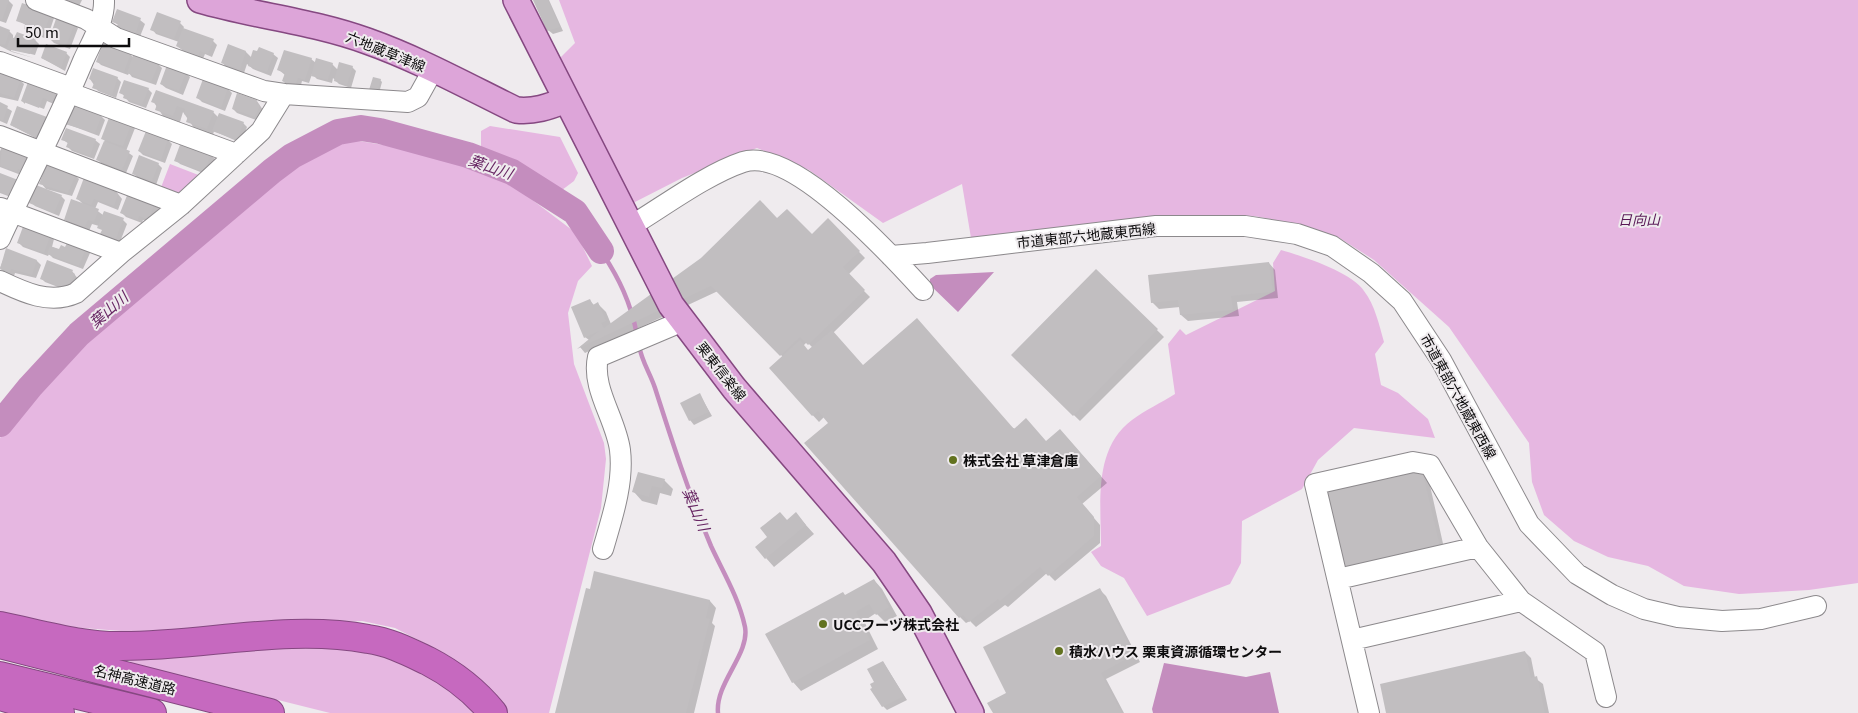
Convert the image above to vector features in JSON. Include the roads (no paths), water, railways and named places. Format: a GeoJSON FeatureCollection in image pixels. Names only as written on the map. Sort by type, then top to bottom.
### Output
{"type":"FeatureCollection","features":[{"type":"Feature","properties":{"kind":"highway"},"geometry":{"type":"LineString","coordinates":[[0,626],[68,640],[121,646],[196,644],[289,634],[331,634],[370,639],[405,649],[438,666],[471,688],[493,713]]}},
{"type":"Feature","properties":{"kind":"highway","name":"名神高速道路"},"geometry":{"type":"LineString","coordinates":[[0,644],[270,713]]}},
{"type":"Feature","properties":{"kind":"highway","name":"名神高速道路"},"geometry":{"type":"LineString","coordinates":[[0,676],[152,713]]}},
{"type":"Feature","properties":{"kind":"highway"},"geometry":{"type":"LineString","coordinates":[[0,696],[60,713]]}},
{"type":"Feature","properties":{"kind":"main road","name":"六地蔵草津線"},"geometry":{"type":"LineString","coordinates":[[200,0],[333,30],[368,41],[516,110],[529,111],[545,108],[566,100]]}},
{"type":"Feature","properties":{"kind":"main road","name":"栗東信楽線"},"geometry":{"type":"LineString","coordinates":[[516,0],[671,305],[734,388],[884,562],[919,613],[971,713]]}},
{"type":"Feature","properties":{"kind":"street"},"geometry":{"type":"LineString","coordinates":[[36,0],[86,19],[116,38],[264,91],[408,102],[418,97],[433,70]]}},
{"type":"Feature","properties":{"kind":"street"},"geometry":{"type":"LineString","coordinates":[[0,239],[6,210],[42,152],[71,90],[98,27],[104,8],[104,0]]}},
{"type":"Feature","properties":{"kind":"street"},"geometry":{"type":"LineString","coordinates":[[0,62],[63,85],[78,96],[236,154]]}},
{"type":"Feature","properties":{"kind":"street"},"geometry":{"type":"LineString","coordinates":[[0,281],[24,292],[39,296],[67,297],[76,293],[121,253],[181,205],[261,132],[284,94]]}},
{"type":"Feature","properties":{"kind":"street"},"geometry":{"type":"LineString","coordinates":[[0,136],[181,205]]}},
{"type":"Feature","properties":{"kind":"street"},"geometry":{"type":"LineString","coordinates":[[631,226],[720,174],[744,162],[759,160],[772,163],[797,177],[846,211],[923,290]]}},
{"type":"Feature","properties":{"kind":"street"},"geometry":{"type":"LineString","coordinates":[[6,210],[121,253]]}},
{"type":"Feature","properties":{"kind":"street","name":"市道東部六地蔵東西線"},"geometry":{"type":"LineString","coordinates":[[891,256],[927,254],[1156,226],[1245,226],[1297,234],[1332,246],[1371,272],[1402,300],[1442,360],[1529,524],[1577,574],[1612,596],[1644,609],[1678,616],[1722,621],[1751,619],[1816,606]]}},
{"type":"Feature","properties":{"kind":"street"},"geometry":{"type":"LineString","coordinates":[[603,549],[615,506],[620,450],[611,414],[595,370],[598,357],[683,321]]}},
{"type":"Feature","properties":{"kind":"street"},"geometry":{"type":"LineString","coordinates":[[1369,713],[1316,484],[1413,462],[1430,465],[1478,547],[1521,601],[1595,652],[1606,696]]}},
{"type":"Feature","properties":{"kind":"street"},"geometry":{"type":"LineString","coordinates":[[1338,579],[1478,547]]}},
{"type":"Feature","properties":{"kind":"street"},"geometry":{"type":"LineString","coordinates":[[1352,640],[1521,601]]}},
{"type":"Feature","properties":{"kind":"waterway","name":"葉山川"},"geometry":{"type":"LineString","coordinates":[[0,424],[30,387],[79,334],[272,171],[292,156],[338,132],[361,128],[380,131],[468,155],[512,172],[575,212],[601,251]]}},
{"type":"Feature","properties":{"kind":"waterway","name":"葉山川"},"geometry":{"type":"LineString","coordinates":[[601,251],[624,291],[637,335]]}},
{"type":"Feature","properties":{"kind":"waterway","name":"葉山川"},"geometry":{"type":"LineString","coordinates":[[639,345],[695,507],[711,546],[735,595],[745,627],[742,648],[722,691],[718,713]]}},
{"type":"Feature","properties":{"kind":"place","name":"株式会社 草津倉庫"},"geometry":{"type":"Point","coordinates":[953,460]}},
{"type":"Feature","properties":{"kind":"place","name":"UCCフーヅ株式会社"},"geometry":{"type":"Point","coordinates":[823,624]}},
{"type":"Feature","properties":{"kind":"place","name":"積水ハウス 栗東資源循環センター"},"geometry":{"type":"Point","coordinates":[1059,651]}},
{"type":"Feature","properties":{"kind":"park label","name":"日向山"},"geometry":{"type":"Point","coordinates":[1639,219]}}]}
